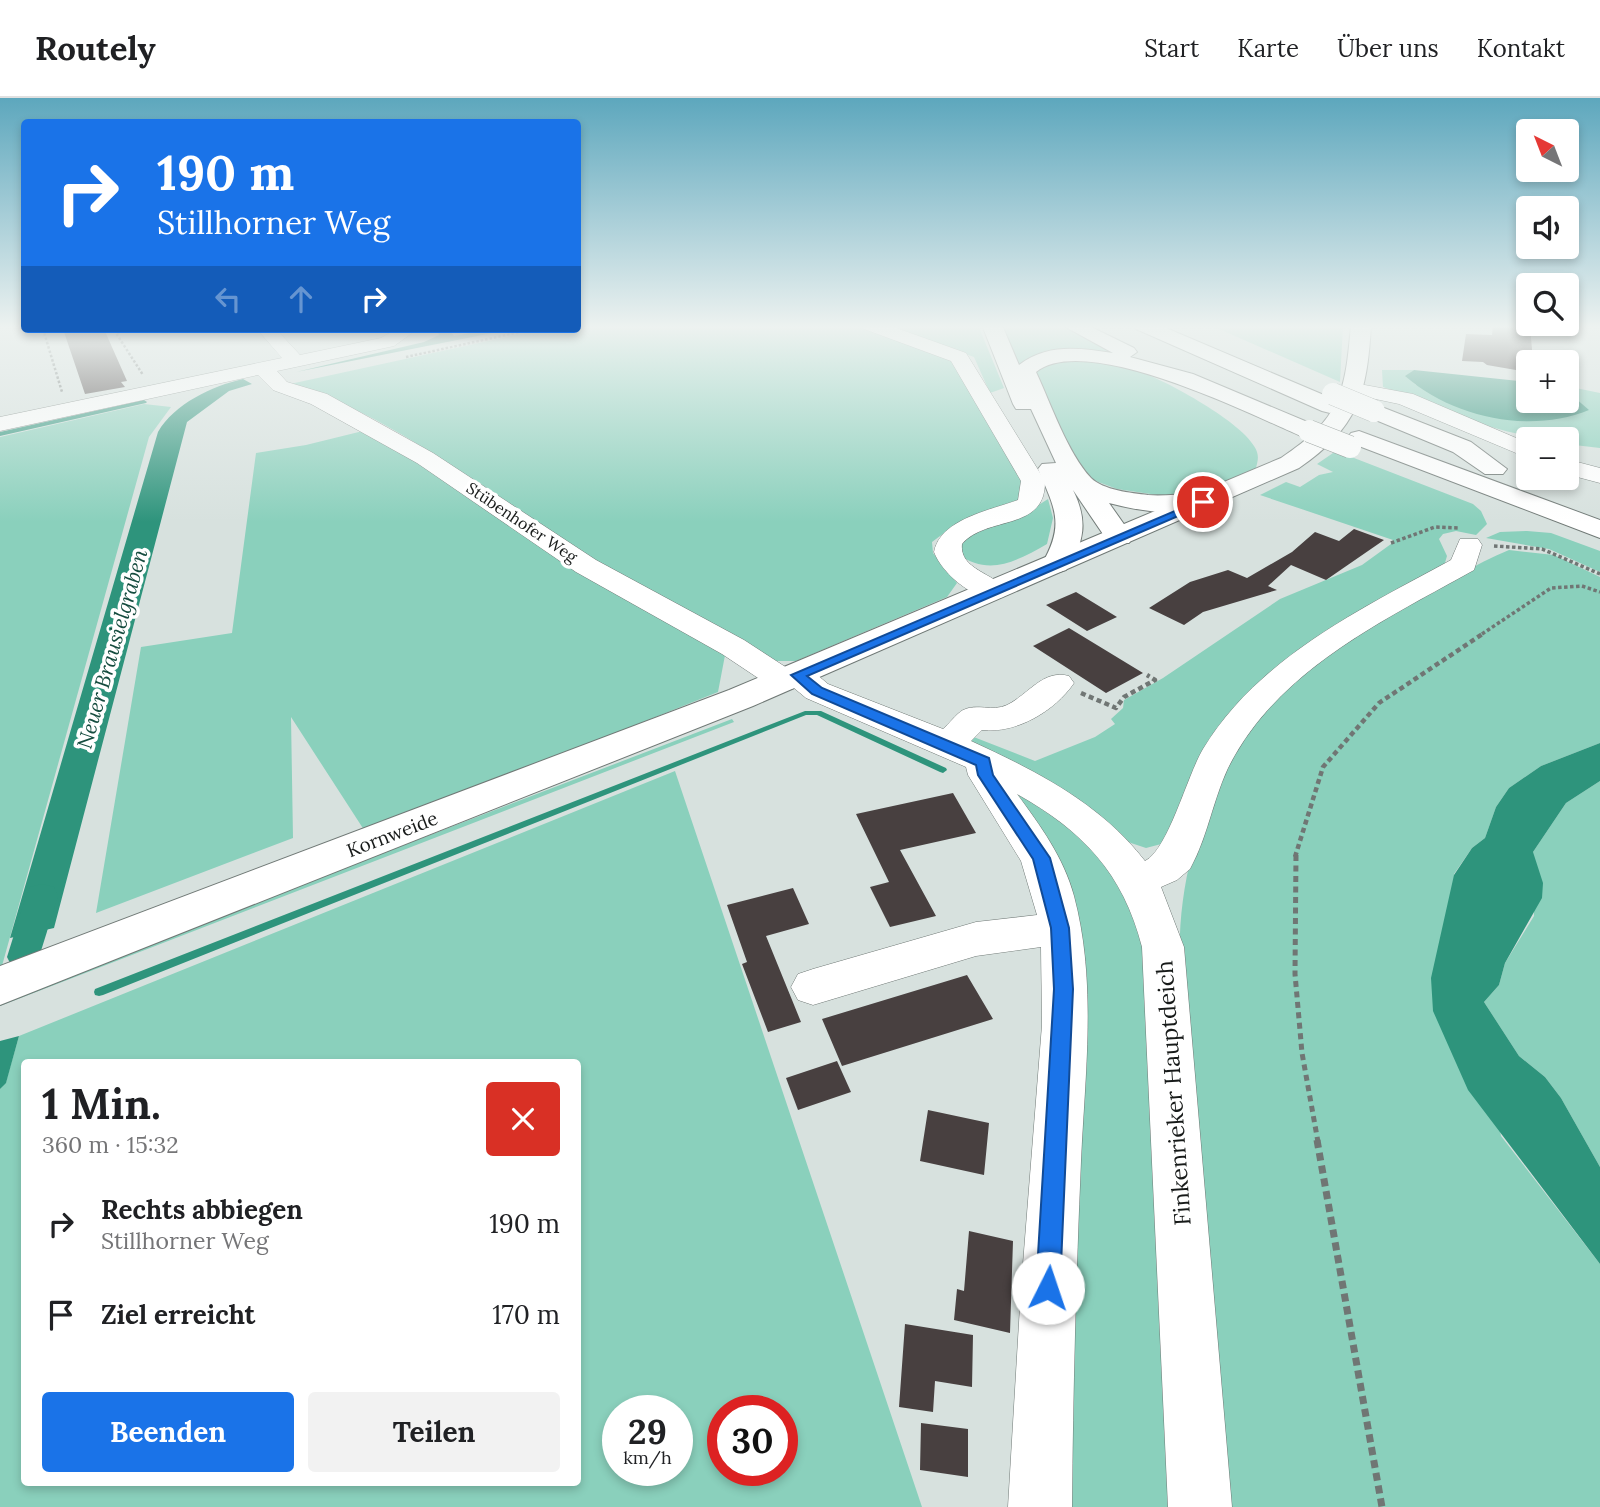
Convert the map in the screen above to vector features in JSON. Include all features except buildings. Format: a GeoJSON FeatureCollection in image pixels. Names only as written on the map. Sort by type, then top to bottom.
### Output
{"type":"FeatureCollection","features":[{"type":"Feature","properties":{"kind":"main road"},"geometry":{"type":"LineString","coordinates":[[1019,391],[1073,521],[1072,536],[1056,564]]}},
{"type":"Feature","properties":{"kind":"main road"},"geometry":{"type":"LineString","coordinates":[[1032,391],[1065,458],[1119,537]]}},
{"type":"Feature","properties":{"kind":"main road"},"geometry":{"type":"LineString","coordinates":[[1220,391],[1329,408]]}},
{"type":"Feature","properties":{"kind":"main road"},"geometry":{"type":"LineString","coordinates":[[1282,391],[1329,408]]}},
{"type":"Feature","properties":{"kind":"main road"},"geometry":{"type":"LineString","coordinates":[[1290,391],[1329,408],[1363,429],[1494,469],[1600,508]]}},
{"type":"Feature","properties":{"kind":"main road"},"geometry":{"type":"LineString","coordinates":[[1301,391],[1431,467],[1600,530]]}},
{"type":"Feature","properties":{"kind":"main road","name":"Kornweide"},"geometry":{"type":"LineString","coordinates":[[0,986],[791,678],[1203,502],[1290,463],[1310,451],[1344,418],[1329,408],[1336,391]]}},
{"type":"Feature","properties":{"kind":"main road"},"geometry":{"type":"LineString","coordinates":[[1081,484],[1113,497],[1139,502],[1203,502]]}},
{"type":"Feature","properties":{"kind":"main road"},"geometry":{"type":"LineString","coordinates":[[1073,521],[1119,537]]}},
{"type":"Feature","properties":{"kind":"street"},"geometry":{"type":"LineString","coordinates":[[0,424],[149,391]]}},
{"type":"Feature","properties":{"kind":"street","name":"Stübenhofer Weg"},"geometry":{"type":"LineString","coordinates":[[284,391],[289,395],[319,399],[425,458],[586,566],[791,678]]}},
{"type":"Feature","properties":{"kind":"street"},"geometry":{"type":"LineString","coordinates":[[979,391],[1033,481],[1033,497],[1027,506],[956,534],[948,541],[946,551],[950,562],[993,591]]}},
{"type":"Feature","properties":{"kind":"street"},"geometry":{"type":"LineString","coordinates":[[1329,408],[1405,399],[1516,446]]}},
{"type":"Feature","properties":{"kind":"street"},"geometry":{"type":"LineString","coordinates":[[1579,470],[1600,476]]}},
{"type":"Feature","properties":{"kind":"street","name":"Finkenrieker Hauptdeich"},"geometry":{"type":"LineString","coordinates":[[791,678],[1017,777],[1072,813],[1116,852],[1138,880],[1156,921],[1163,947],[1200,1507]]}},
{"type":"Feature","properties":{"kind":"street"},"geometry":{"type":"LineString","coordinates":[[1040,1507],[1043,1366],[1063,1002],[1060,928],[1041,858],[986,775],[965,754],[974,718],[995,722],[1007,719],[1058,683]]}},
{"type":"Feature","properties":{"kind":"street"},"geometry":{"type":"LineString","coordinates":[[813,987],[976,939],[1060,928]]}},
{"type":"Feature","properties":{"kind":"lane"},"geometry":{"type":"LineString","coordinates":[[1138,880],[1163,870],[1176,859],[1206,778],[1219,752],[1259,700],[1349,629],[1464,564],[1469,545]]}},
{"type":"Feature","properties":{"kind":"path"},"geometry":{"type":"LineString","coordinates":[[62,391],[67,409]]}},
{"type":"Feature","properties":{"kind":"path"},"geometry":{"type":"LineString","coordinates":[[1391,543],[1419,530],[1444,526],[1483,536],[1469,545]]}},
{"type":"Feature","properties":{"kind":"path"},"geometry":{"type":"LineString","coordinates":[[1469,545],[1542,549],[1600,574]]}},
{"type":"Feature","properties":{"kind":"path"},"geometry":{"type":"LineString","coordinates":[[1382,1507],[1302,1052],[1295,974],[1294,860],[1323,767],[1379,703],[1551,588],[1582,586],[1600,592]]}},
{"type":"Feature","properties":{"kind":"path"},"geometry":{"type":"LineString","coordinates":[[1058,683],[1116,708],[1124,698],[1155,680],[1147,675]]}},
{"type":"Feature","properties":{"kind":"shaded area"},"geometry":{"type":"Polygon","coordinates":[[[308,391],[972,391],[1023,481],[1018,502],[944,533],[932,542],[933,553],[957,583],[947,597],[796,661],[773,661],[614,574],[408,438],[331,399],[308,391]]]}},
{"type":"Feature","properties":{"kind":"shaded area"},"geometry":{"type":"Polygon","coordinates":[[[1041,391],[1180,391],[1233,424],[1254,446],[1258,461],[1255,471],[1220,487],[1208,486],[1164,496],[1117,489],[1093,480],[1079,466],[1041,391]]]}},
{"type":"Feature","properties":{"kind":"shaded area"},"geometry":{"type":"Polygon","coordinates":[[[1393,391],[1456,391],[1516,400],[1516,413],[1579,413],[1579,409],[1588,410],[1579,402],[1579,391],[1600,393],[1600,448],[1579,446],[1579,427],[1516,427],[1516,433],[1393,391]]]}},
{"type":"Feature","properties":{"kind":"shaded area"},"geometry":{"type":"Polygon","coordinates":[[[144,404],[171,407],[149,437],[0,973],[0,437],[144,404]]]}},
{"type":"Feature","properties":{"kind":"shaded area"},"geometry":{"type":"Polygon","coordinates":[[[371,429],[726,650],[718,692],[366,833],[291,717],[293,838],[96,913],[141,647],[232,633],[256,453],[306,445],[371,429]]]}},
{"type":"Feature","properties":{"kind":"shaded area"},"geometry":{"type":"Polygon","coordinates":[[[1336,451],[1473,504],[1481,511],[1487,524],[1476,535],[1456,531],[1443,534],[1439,539],[1447,556],[1444,566],[1310,647],[1165,843],[1146,848],[1131,843],[961,741],[966,734],[1035,761],[1095,737],[1115,724],[1111,719],[1123,708],[1124,700],[1163,678],[1280,599],[1362,565],[1391,544],[1393,540],[1260,495],[1286,482],[1300,487],[1319,475],[1333,472],[1317,464],[1336,451]]]}},
{"type":"Feature","properties":{"kind":"shaded area"},"geometry":{"type":"Polygon","coordinates":[[[1048,499],[1053,518],[1047,544],[1003,564],[981,565],[958,554],[957,546],[964,538],[1026,513],[1048,499]]]}},
{"type":"Feature","properties":{"kind":"shaded area"},"geometry":{"type":"Polygon","coordinates":[[[1500,532],[1551,533],[1600,551],[1600,572],[1549,549],[1486,538],[1500,532]]]}},
{"type":"Feature","properties":{"kind":"shaded area"},"geometry":{"type":"Polygon","coordinates":[[[1509,550],[1554,555],[1600,577],[1600,743],[1541,766],[1509,788],[1496,807],[1485,838],[1472,848],[1454,874],[1501,1136],[1600,1264],[1600,1507],[1222,1507],[1180,962],[1185,885],[1194,846],[1223,771],[1268,706],[1295,679],[1381,620],[1509,550]]]}},
{"type":"Feature","properties":{"kind":"shaded area"},"geometry":{"type":"Polygon","coordinates":[[[732,719],[734,722],[0,1006],[0,1000],[732,719]]]}},
{"type":"Feature","properties":{"kind":"shaded area"},"geometry":{"type":"Polygon","coordinates":[[[675,771],[922,1507],[0,1507],[0,1089],[6,1082],[19,1036],[675,771]]]}},
{"type":"Feature","properties":{"kind":"shaded area"},"geometry":{"type":"Polygon","coordinates":[[[1600,781],[1600,1167],[1561,1098],[1545,1077],[1519,1056],[1484,1002],[1499,985],[1505,963],[1534,916],[1533,852],[1566,803],[1600,781]]]}},
{"type":"Feature","properties":{"kind":"shaded area"},"geometry":{"type":"Polygon","coordinates":[[[1008,785],[1069,828],[1108,866],[1145,934],[1178,1507],[1057,1507],[1085,990],[1008,785]]]}},
{"type":"Feature","properties":{"kind":"water"},"geometry":{"type":"Polygon","coordinates":[[[207,391],[230,391],[187,422],[54,928],[10,938],[158,432],[174,413],[207,391]]]}},
{"type":"Feature","properties":{"kind":"water"},"geometry":{"type":"Polygon","coordinates":[[[1424,391],[1516,391],[1516,413],[1579,413],[1579,401],[1589,410],[1566,417],[1542,421],[1518,421],[1469,412],[1424,391]]]}},
{"type":"Feature","properties":{"kind":"water"},"geometry":{"type":"Polygon","coordinates":[[[1600,743],[1600,781],[1566,803],[1533,852],[1543,883],[1542,898],[1505,963],[1499,985],[1484,1002],[1519,1056],[1545,1077],[1561,1098],[1600,1167],[1600,1264],[1468,1090],[1433,1011],[1431,978],[1454,875],[1472,848],[1485,838],[1496,807],[1509,788],[1541,766],[1600,743]]]}},
{"type":"Feature","properties":{"kind":"water"},"geometry":{"type":"Polygon","coordinates":[[[19,1036],[6,1083],[0,1089],[0,1041],[19,1036]]]}},
{"type":"Feature","properties":{"kind":"waterway"},"geometry":{"type":"LineString","coordinates":[[0,434],[144,402]]}},
{"type":"Feature","properties":{"kind":"waterway"},"geometry":{"type":"LineString","coordinates":[[99,992],[805,713],[818,713],[943,770]]}},
{"type":"Feature","properties":{"kind":"waterway","name":"Neuer Brausielgraben"},"geometry":{"type":"LineString","coordinates":[[24,957],[42,896]]}},
{"type":"Feature","properties":{"kind":"route"},"geometry":{"type":"LineString","coordinates":[[1048,1288],[1064,989],[1060,928],[1054,896],[1041,858],[1025,830],[993,788],[983,762],[817,691],[798,675],[1203,502]]}}]}
